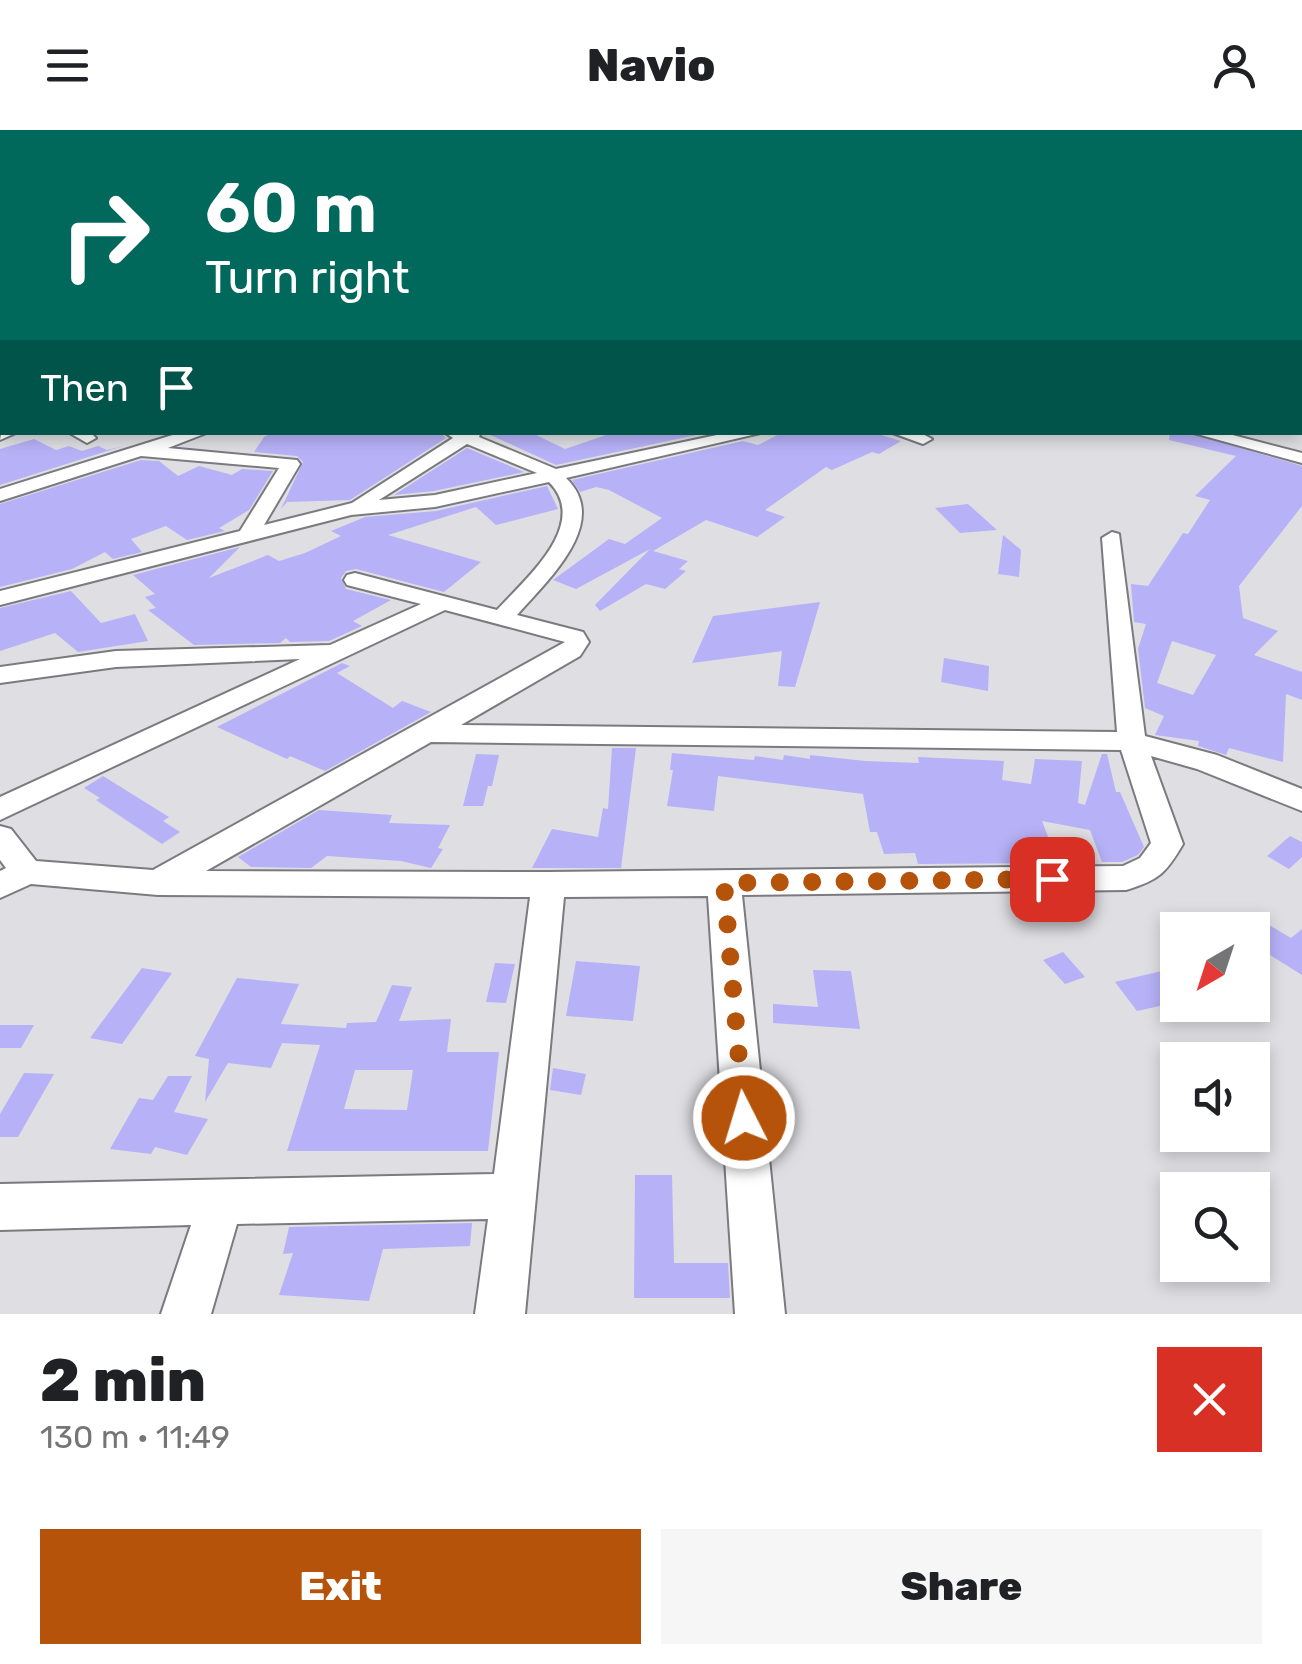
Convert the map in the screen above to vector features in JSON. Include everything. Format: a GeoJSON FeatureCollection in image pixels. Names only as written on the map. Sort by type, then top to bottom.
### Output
{"type":"FeatureCollection","features":[{"type":"Feature","properties":{"kind":"street"},"geometry":{"type":"LineString","coordinates":[[0,495],[191,435]]}},
{"type":"Feature","properties":{"kind":"street"},"geometry":{"type":"LineString","coordinates":[[351,509],[396,484],[461,435]]}},
{"type":"Feature","properties":{"kind":"street"},"geometry":{"type":"LineString","coordinates":[[464,435],[552,474],[569,493],[574,524],[563,548],[502,618]]}},
{"type":"Feature","properties":{"kind":"street"},"geometry":{"type":"LineString","coordinates":[[0,598],[351,509],[435,502],[742,435]]}},
{"type":"Feature","properties":{"kind":"street"},"geometry":{"type":"LineString","coordinates":[[909,435],[923,439]]}},
{"type":"Feature","properties":{"kind":"street"},"geometry":{"type":"LineString","coordinates":[[1210,435],[1302,458]]}},
{"type":"Feature","properties":{"kind":"street"},"geometry":{"type":"LineString","coordinates":[[140,451],[292,464],[248,536]]}},
{"type":"Feature","properties":{"kind":"street"},"geometry":{"type":"LineString","coordinates":[[0,837],[13,878],[548,885],[1126,878],[1152,867],[1167,844],[1132,740],[1112,538]]}},
{"type":"Feature","properties":{"kind":"street"},"geometry":{"type":"LineString","coordinates":[[158,882],[428,732],[571,650],[578,642],[574,637],[355,580]]}},
{"type":"Feature","properties":{"kind":"street"},"geometry":{"type":"LineString","coordinates":[[0,810],[442,603]]}},
{"type":"Feature","properties":{"kind":"street"},"geometry":{"type":"LineString","coordinates":[[0,675],[116,658],[340,650]]}},
{"type":"Feature","properties":{"kind":"street"},"geometry":{"type":"LineString","coordinates":[[428,732],[1132,740],[1207,762],[1302,801]]}},
{"type":"Feature","properties":{"kind":"street"},"geometry":{"type":"LineString","coordinates":[[724,883],[760,1314]]}},
{"type":"Feature","properties":{"kind":"street"},"geometry":{"type":"LineString","coordinates":[[500,1314],[548,885]]}},
{"type":"Feature","properties":{"kind":"street"},"geometry":{"type":"LineString","coordinates":[[0,1207],[512,1196]]}},
{"type":"Feature","properties":{"kind":"street"},"geometry":{"type":"LineString","coordinates":[[186,1314],[221,1202]]}},
{"type":"Feature","properties":{"kind":"building"},"geometry":{"type":"Polygon","coordinates":[[[491,435],[536,435],[565,449],[606,435],[696,435],[556,465],[491,435]]]}},
{"type":"Feature","properties":{"kind":"building"},"geometry":{"type":"Polygon","coordinates":[[[777,435],[881,435],[901,441],[879,454],[872,452],[832,470],[826,467],[765,510],[785,517],[757,537],[706,520],[653,551],[688,561],[679,569],[686,571],[665,589],[646,584],[600,611],[595,605],[650,549],[576,589],[553,580],[609,539],[625,544],[662,518],[609,490],[596,487],[580,492],[572,480],[743,441],[758,445],[777,435]]]}},
{"type":"Feature","properties":{"kind":"building"},"geometry":{"type":"Polygon","coordinates":[[[1170,435],[1197,435],[1302,466],[1302,506],[1239,586],[1243,618],[1278,631],[1254,655],[1302,672],[1302,700],[1286,694],[1283,762],[1229,748],[1226,755],[1198,746],[1199,741],[1155,735],[1164,716],[1145,708],[1138,649],[1146,624],[1134,622],[1131,584],[1148,586],[1210,500],[1195,496],[1236,456],[1169,440],[1170,435]],[[1172,641],[1157,683],[1193,695],[1216,655],[1172,641]]]}},
{"type":"Feature","properties":{"kind":"building"},"geometry":{"type":"Polygon","coordinates":[[[264,437],[446,438],[350,500],[287,502],[281,509],[303,462],[297,456],[254,452],[264,437]]]}},
{"type":"Feature","properties":{"kind":"building"},"geometry":{"type":"Polygon","coordinates":[[[34,439],[56,450],[69,446],[82,451],[98,446],[107,450],[123,446],[0,485],[0,449],[34,439]]]}},
{"type":"Feature","properties":{"kind":"building"},"geometry":{"type":"Polygon","coordinates":[[[467,448],[524,472],[434,491],[394,495],[467,448]]]}},
{"type":"Feature","properties":{"kind":"building"},"geometry":{"type":"Polygon","coordinates":[[[141,460],[159,461],[178,476],[199,466],[232,475],[242,469],[273,471],[249,510],[219,528],[225,531],[187,540],[166,526],[131,539],[142,552],[113,559],[105,552],[72,569],[0,587],[0,504],[141,460]]]}},
{"type":"Feature","properties":{"kind":"building"},"geometry":{"type":"Polygon","coordinates":[[[547,486],[558,509],[496,525],[476,507],[388,535],[481,562],[444,592],[356,569],[346,571],[341,578],[346,589],[391,600],[353,621],[362,626],[329,641],[290,642],[286,638],[280,643],[194,645],[148,610],[156,608],[145,597],[155,594],[133,575],[240,547],[209,578],[268,555],[279,561],[305,553],[341,536],[331,531],[365,517],[436,511],[547,486]]]}},
{"type":"Feature","properties":{"kind":"building"},"geometry":{"type":"Polygon","coordinates":[[[968,504],[997,530],[960,533],[935,508],[968,504]]]}},
{"type":"Feature","properties":{"kind":"building"},"geometry":{"type":"Polygon","coordinates":[[[1003,535],[1021,550],[1019,577],[998,574],[1003,535]]]}},
{"type":"Feature","properties":{"kind":"building"},"geometry":{"type":"Polygon","coordinates":[[[71,591],[101,623],[135,614],[148,641],[78,652],[55,633],[0,651],[0,608],[71,591]]]}},
{"type":"Feature","properties":{"kind":"building"},"geometry":{"type":"Polygon","coordinates":[[[820,602],[795,687],[778,686],[782,651],[692,663],[713,616],[820,602]]]}},
{"type":"Feature","properties":{"kind":"building"},"geometry":{"type":"Polygon","coordinates":[[[944,658],[989,666],[988,691],[941,682],[944,658]]]}},
{"type":"Feature","properties":{"kind":"building"},"geometry":{"type":"Polygon","coordinates":[[[342,663],[350,666],[337,673],[393,708],[402,701],[431,712],[325,771],[290,756],[287,759],[217,727],[342,663]]]}},
{"type":"Feature","properties":{"kind":"building"},"geometry":{"type":"Polygon","coordinates":[[[612,748],[636,748],[621,868],[532,868],[552,829],[598,837],[603,808],[608,809],[612,748]]]}},
{"type":"Feature","properties":{"kind":"building"},"geometry":{"type":"Polygon","coordinates":[[[672,753],[754,760],[755,756],[783,760],[784,755],[810,759],[810,755],[919,763],[918,757],[1004,761],[1002,780],[1031,784],[1035,759],[1082,761],[1078,803],[1085,805],[1102,754],[1107,754],[1116,792],[1120,792],[1144,847],[1138,855],[1122,862],[1102,862],[1090,830],[1042,821],[1058,863],[918,864],[915,853],[884,854],[877,832],[870,832],[863,794],[718,776],[714,811],[667,806],[672,753]]]}},
{"type":"Feature","properties":{"kind":"building"},"geometry":{"type":"Polygon","coordinates":[[[476,754],[499,755],[492,786],[488,786],[483,806],[463,806],[476,754]]]}},
{"type":"Feature","properties":{"kind":"building"},"geometry":{"type":"Polygon","coordinates":[[[103,776],[169,817],[163,821],[180,832],[162,844],[96,800],[100,798],[84,788],[103,776]]]}},
{"type":"Feature","properties":{"kind":"building"},"geometry":{"type":"Polygon","coordinates":[[[319,810],[392,815],[389,823],[450,825],[438,848],[443,849],[431,868],[401,861],[327,856],[311,868],[251,867],[238,857],[319,810]]]}},
{"type":"Feature","properties":{"kind":"building"},"geometry":{"type":"Polygon","coordinates":[[[1290,836],[1302,842],[1302,857],[1289,869],[1267,856],[1290,836]]]}},
{"type":"Feature","properties":{"kind":"building"},"geometry":{"type":"Polygon","coordinates":[[[1270,926],[1291,938],[1302,929],[1302,975],[1270,955],[1270,926]]]}},
{"type":"Feature","properties":{"kind":"building"},"geometry":{"type":"Polygon","coordinates":[[[1063,952],[1085,977],[1065,984],[1043,960],[1063,952]]]}},
{"type":"Feature","properties":{"kind":"building"},"geometry":{"type":"Polygon","coordinates":[[[576,961],[640,966],[633,1021],[566,1016],[576,961]]]}},
{"type":"Feature","properties":{"kind":"building"},"geometry":{"type":"Polygon","coordinates":[[[495,963],[515,964],[506,1003],[486,1002],[495,963]]]}},
{"type":"Feature","properties":{"kind":"building"},"geometry":{"type":"Polygon","coordinates":[[[142,968],[172,973],[122,1044],[90,1038],[142,968]]]}},
{"type":"Feature","properties":{"kind":"building"},"geometry":{"type":"Polygon","coordinates":[[[813,970],[851,971],[860,1029],[773,1023],[773,1004],[818,1007],[813,970]]]}},
{"type":"Feature","properties":{"kind":"building"},"geometry":{"type":"Polygon","coordinates":[[[1160,971],[1160,1006],[1137,1011],[1115,982],[1160,971]]]}},
{"type":"Feature","properties":{"kind":"building"},"geometry":{"type":"Polygon","coordinates":[[[237,978],[299,984],[281,1024],[346,1028],[347,1023],[376,1022],[392,985],[412,987],[399,1021],[451,1019],[447,1052],[499,1052],[488,1151],[287,1151],[320,1045],[282,1043],[271,1068],[228,1063],[205,1102],[209,1059],[195,1056],[237,978]],[[355,1070],[344,1109],[407,1110],[413,1070],[355,1070]]]}},
{"type":"Feature","properties":{"kind":"building"},"geometry":{"type":"Polygon","coordinates":[[[0,1025],[34,1025],[21,1048],[0,1048],[0,1025]]]}},
{"type":"Feature","properties":{"kind":"building"},"geometry":{"type":"Polygon","coordinates":[[[553,1068],[586,1074],[581,1095],[550,1090],[553,1068]]]}},
{"type":"Feature","properties":{"kind":"building"},"geometry":{"type":"Polygon","coordinates":[[[24,1073],[54,1074],[18,1137],[0,1137],[0,1114],[24,1073]]]}},
{"type":"Feature","properties":{"kind":"building"},"geometry":{"type":"Polygon","coordinates":[[[168,1076],[192,1076],[174,1112],[208,1119],[187,1155],[155,1147],[151,1154],[110,1149],[139,1098],[153,1100],[168,1076]]]}},
{"type":"Feature","properties":{"kind":"building"},"geometry":{"type":"Polygon","coordinates":[[[635,1175],[672,1175],[674,1263],[728,1263],[730,1298],[634,1298],[635,1175]]]}},
{"type":"Feature","properties":{"kind":"building"},"geometry":{"type":"Polygon","coordinates":[[[472,1223],[470,1246],[383,1249],[369,1301],[279,1295],[293,1253],[283,1254],[289,1227],[472,1223]]]}},
{"type":"Feature","properties":{"kind":"route"},"geometry":{"type":"LineString","coordinates":[[744,1118],[724,883],[1052,879]]}}]}
